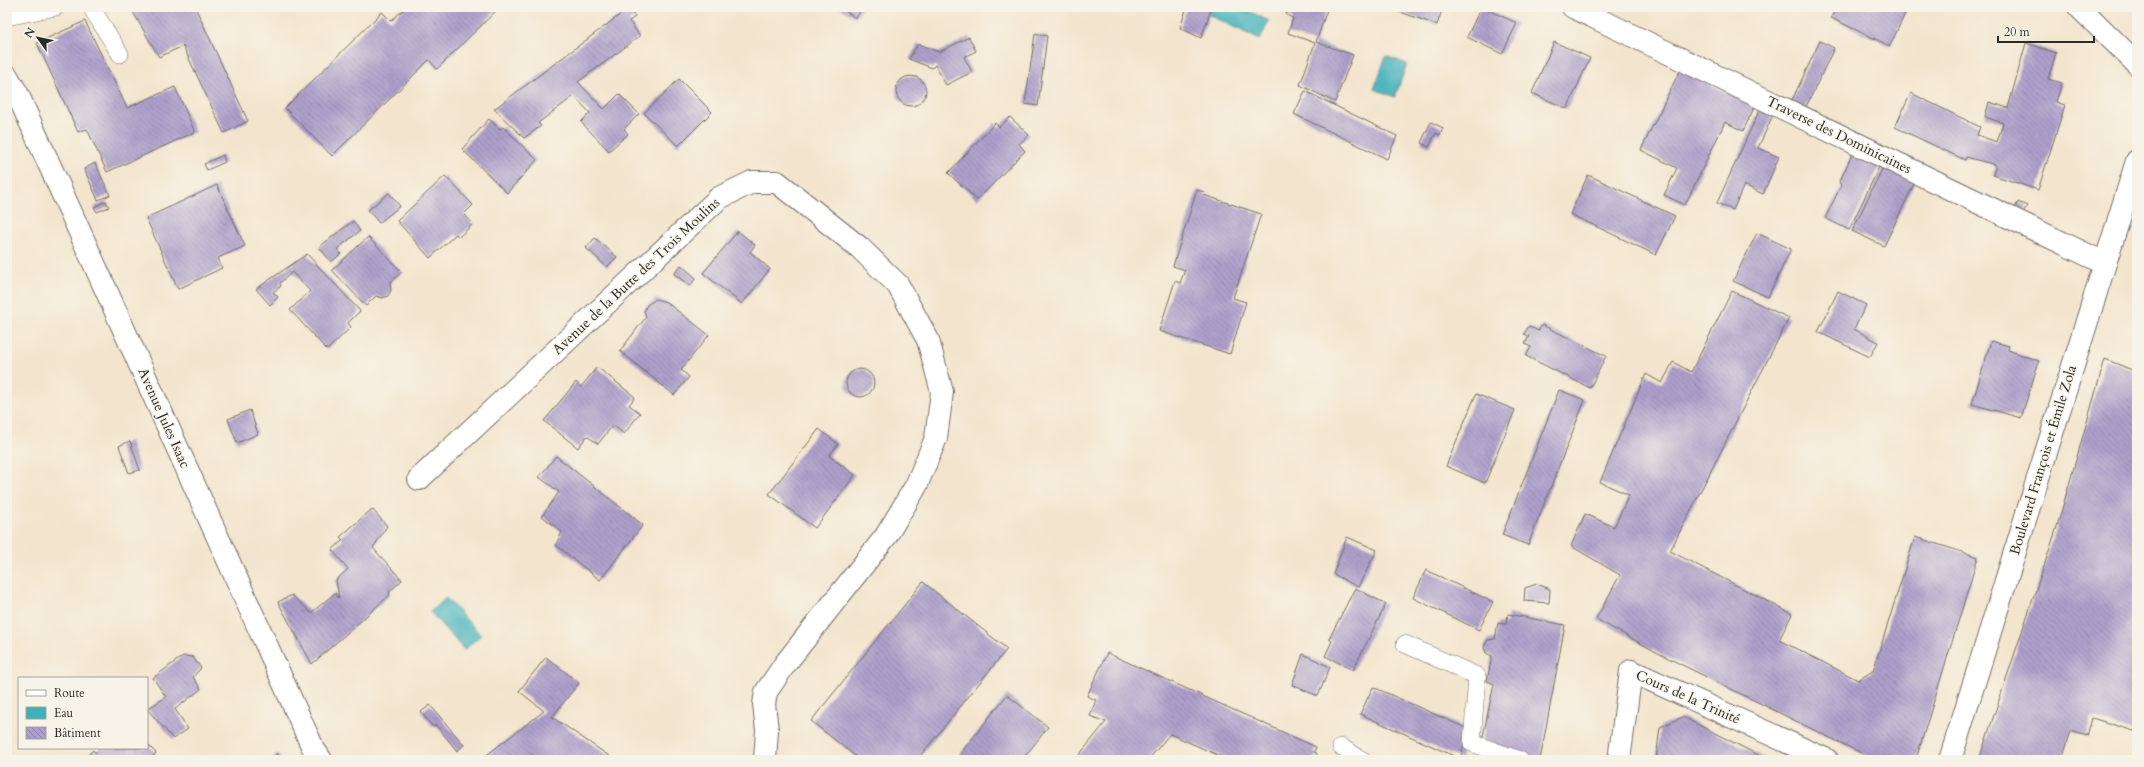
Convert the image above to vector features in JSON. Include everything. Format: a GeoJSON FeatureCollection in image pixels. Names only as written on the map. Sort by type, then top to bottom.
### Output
{"type":"FeatureCollection","features":[{"type":"Feature","properties":{"kind":"street","name":"Traverse des Dominicaines"},"geometry":{"type":"LineString","coordinates":[[1573,7],[2104,263]]}},
{"type":"Feature","properties":{"kind":"street"},"geometry":{"type":"LineString","coordinates":[[2079,7],[2137,64]]}},
{"type":"Feature","properties":{"kind":"street","name":"Avenue Jules Isaac"},"geometry":{"type":"LineString","coordinates":[[7,76],[213,524],[264,642],[321,760]]}},
{"type":"Feature","properties":{"kind":"street","name":"Boulevard François et Émile Zola"},"geometry":{"type":"LineString","coordinates":[[1950,760],[2137,161]]}},
{"type":"Feature","properties":{"kind":"street","name":"Avenue de la Butte des Trois Moulins"},"geometry":{"type":"LineString","coordinates":[[419,480],[719,198],[752,182],[777,182],[860,248],[898,285],[928,340],[942,392],[936,438],[916,486],[886,536],[785,664],[766,692],[764,704],[768,730],[765,760]]}},
{"type":"Feature","properties":{"kind":"street","name":"Cours de la Trinité"},"geometry":{"type":"LineString","coordinates":[[1619,760],[1631,671],[1826,760]]}},
{"type":"Feature","properties":{"kind":"lane"},"geometry":{"type":"LineString","coordinates":[[7,17],[56,7]]}},
{"type":"Feature","properties":{"kind":"lane"},"geometry":{"type":"LineString","coordinates":[[91,7],[120,54]]}},
{"type":"Feature","properties":{"kind":"lane"},"geometry":{"type":"LineString","coordinates":[[1405,644],[1477,676],[1472,743],[1520,760]]}},
{"type":"Feature","properties":{"kind":"lane"},"geometry":{"type":"LineString","coordinates":[[1341,747],[1362,760]]}},
{"type":"Feature","properties":{"kind":"water"},"geometry":{"type":"Polygon","coordinates":[[[1213,7],[1241,7],[1269,21],[1260,40],[1209,15],[1213,7]]]}},
{"type":"Feature","properties":{"kind":"water"},"geometry":{"type":"Polygon","coordinates":[[[1386,56],[1407,64],[1395,97],[1374,89],[1386,56]]]}},
{"type":"Feature","properties":{"kind":"water"},"geometry":{"type":"Polygon","coordinates":[[[446,598],[481,635],[464,650],[430,612],[446,598]]]}},
{"type":"Feature","properties":{"kind":"building"},"geometry":{"type":"Polygon","coordinates":[[[130,7],[195,7],[248,121],[224,133],[183,46],[159,57],[130,7]]]}},
{"type":"Feature","properties":{"kind":"building"},"geometry":{"type":"Polygon","coordinates":[[[406,7],[500,7],[437,69],[429,60],[332,156],[285,108],[382,12],[391,21],[406,7]]]}},
{"type":"Feature","properties":{"kind":"building"},"geometry":{"type":"Polygon","coordinates":[[[839,7],[863,7],[856,18],[839,7]]]}},
{"type":"Feature","properties":{"kind":"building"},"geometry":{"type":"Polygon","coordinates":[[[1187,7],[1212,7],[1201,38],[1180,28],[1187,7]]]}},
{"type":"Feature","properties":{"kind":"building"},"geometry":{"type":"Polygon","coordinates":[[[1289,7],[1328,7],[1316,42],[1353,55],[1335,102],[1300,85],[1315,43],[1288,33],[1293,18],[1286,15],[1289,7]]]}},
{"type":"Feature","properties":{"kind":"building"},"geometry":{"type":"Polygon","coordinates":[[[1386,7],[1443,7],[1437,25],[1386,7]]]}},
{"type":"Feature","properties":{"kind":"building"},"geometry":{"type":"Polygon","coordinates":[[[1481,7],[1517,23],[1502,54],[1467,37],[1481,7]]]}},
{"type":"Feature","properties":{"kind":"building"},"geometry":{"type":"Polygon","coordinates":[[[1836,7],[1908,7],[1890,46],[1831,18],[1836,7]]]}},
{"type":"Feature","properties":{"kind":"building"},"geometry":{"type":"Polygon","coordinates":[[[629,8],[635,17],[629,21],[640,36],[578,82],[604,109],[619,94],[639,114],[624,129],[628,134],[609,151],[581,122],[590,113],[574,96],[538,123],[541,126],[524,138],[494,109],[629,8]]]}},
{"type":"Feature","properties":{"kind":"building"},"geometry":{"type":"Polygon","coordinates":[[[85,21],[127,108],[175,87],[195,132],[107,172],[87,129],[78,132],[37,43],[85,21]]]}},
{"type":"Feature","properties":{"kind":"building"},"geometry":{"type":"Polygon","coordinates":[[[1035,34],[1047,36],[1038,106],[1025,104],[1035,34]]]}},
{"type":"Feature","properties":{"kind":"building"},"geometry":{"type":"Polygon","coordinates":[[[969,37],[976,51],[964,57],[972,72],[946,85],[935,65],[932,68],[909,59],[918,44],[939,52],[969,37]]]}},
{"type":"Feature","properties":{"kind":"building"},"geometry":{"type":"Polygon","coordinates":[[[1820,41],[1834,48],[1805,109],[1791,102],[1820,41]]]}},
{"type":"Feature","properties":{"kind":"building"},"geometry":{"type":"Polygon","coordinates":[[[1554,42],[1590,58],[1567,109],[1532,93],[1554,42]]]}},
{"type":"Feature","properties":{"kind":"building"},"geometry":{"type":"Polygon","coordinates":[[[2026,43],[2056,53],[2048,79],[2062,83],[2056,102],[2065,105],[2038,190],[1993,175],[1996,165],[1966,157],[1965,160],[1895,127],[1911,93],[1980,127],[1977,135],[1997,142],[2003,123],[1985,117],[1989,102],[2008,108],[2026,43]]]}},
{"type":"Feature","properties":{"kind":"building"},"geometry":{"type":"Polygon","coordinates":[[[1680,70],[1755,106],[1743,131],[1725,122],[1685,205],[1664,195],[1677,168],[1641,150],[1680,70]]]}},
{"type":"Feature","properties":{"kind":"building"},"geometry":{"type":"Polygon","coordinates":[[[911,76],[922,80],[926,91],[922,102],[911,106],[900,102],[896,91],[900,80],[911,76]]]}},
{"type":"Feature","properties":{"kind":"building"},"geometry":{"type":"Polygon","coordinates":[[[679,79],[712,112],[678,146],[644,113],[679,79]]]}},
{"type":"Feature","properties":{"kind":"building"},"geometry":{"type":"Polygon","coordinates":[[[1305,91],[1397,136],[1387,159],[1294,114],[1305,91]]]}},
{"type":"Feature","properties":{"kind":"building"},"geometry":{"type":"Polygon","coordinates":[[[1760,109],[1773,115],[1758,148],[1779,157],[1763,194],[1744,185],[1733,210],[1717,203],[1760,109]]]}},
{"type":"Feature","properties":{"kind":"building"},"geometry":{"type":"Polygon","coordinates":[[[1010,117],[1029,135],[1019,144],[1025,151],[977,200],[948,173],[995,123],[999,127],[1010,117]]]}},
{"type":"Feature","properties":{"kind":"building"},"geometry":{"type":"Polygon","coordinates":[[[489,119],[500,129],[503,127],[537,160],[507,193],[462,149],[489,119]]]}},
{"type":"Feature","properties":{"kind":"building"},"geometry":{"type":"Polygon","coordinates":[[[1431,122],[1443,128],[1440,135],[1436,133],[1429,147],[1421,143],[1431,122]]]}},
{"type":"Feature","properties":{"kind":"building"},"geometry":{"type":"Polygon","coordinates":[[[1853,152],[1880,165],[1849,230],[1825,218],[1842,184],[1839,183],[1853,152]]]}},
{"type":"Feature","properties":{"kind":"building"},"geometry":{"type":"Polygon","coordinates":[[[223,155],[225,162],[207,170],[204,164],[223,155]]]}},
{"type":"Feature","properties":{"kind":"building"},"geometry":{"type":"Polygon","coordinates":[[[95,163],[110,195],[98,200],[84,169],[95,163]]]}},
{"type":"Feature","properties":{"kind":"building"},"geometry":{"type":"Polygon","coordinates":[[[1883,167],[1915,182],[1884,246],[1852,231],[1883,167]]]}},
{"type":"Feature","properties":{"kind":"building"},"geometry":{"type":"Polygon","coordinates":[[[1588,175],[1675,216],[1656,255],[1570,214],[1588,175]]]}},
{"type":"Feature","properties":{"kind":"building"},"geometry":{"type":"Polygon","coordinates":[[[445,176],[473,205],[464,214],[473,224],[459,237],[456,234],[430,258],[397,221],[445,176]]]}},
{"type":"Feature","properties":{"kind":"building"},"geometry":{"type":"Polygon","coordinates":[[[217,185],[245,246],[218,258],[222,268],[178,289],[146,218],[217,185]]]}},
{"type":"Feature","properties":{"kind":"building"},"geometry":{"type":"Polygon","coordinates":[[[1197,190],[1205,192],[1204,195],[1261,214],[1233,298],[1246,302],[1230,354],[1159,331],[1175,281],[1180,283],[1185,270],[1173,266],[1197,190]]]}},
{"type":"Feature","properties":{"kind":"building"},"geometry":{"type":"Polygon","coordinates":[[[389,193],[400,206],[379,223],[368,210],[389,193]]]}},
{"type":"Feature","properties":{"kind":"building"},"geometry":{"type":"Polygon","coordinates":[[[106,201],[109,207],[97,212],[94,207],[106,201]]]}},
{"type":"Feature","properties":{"kind":"building"},"geometry":{"type":"Polygon","coordinates":[[[2018,202],[2027,206],[2022,214],[2014,210],[2018,202]]]}},
{"type":"Feature","properties":{"kind":"building"},"geometry":{"type":"Polygon","coordinates":[[[353,221],[360,231],[337,249],[341,254],[331,262],[319,247],[353,221]]]}},
{"type":"Feature","properties":{"kind":"building"},"geometry":{"type":"Polygon","coordinates":[[[738,231],[755,245],[750,252],[770,269],[742,304],[703,273],[738,231]]]}},
{"type":"Feature","properties":{"kind":"building"},"geometry":{"type":"Polygon","coordinates":[[[1757,233],[1791,249],[1768,297],[1733,281],[1757,233]]]}},
{"type":"Feature","properties":{"kind":"building"},"geometry":{"type":"Polygon","coordinates":[[[368,237],[402,272],[390,283],[391,290],[388,296],[382,298],[376,296],[366,306],[332,270],[368,237]]]}},
{"type":"Feature","properties":{"kind":"building"},"geometry":{"type":"Polygon","coordinates":[[[595,238],[617,257],[607,267],[586,248],[595,238]]]}},
{"type":"Feature","properties":{"kind":"building"},"geometry":{"type":"Polygon","coordinates":[[[307,254],[360,311],[348,323],[351,327],[327,350],[290,310],[310,291],[292,272],[280,283],[281,286],[273,292],[278,297],[270,305],[256,289],[307,254]]]}},
{"type":"Feature","properties":{"kind":"building"},"geometry":{"type":"Polygon","coordinates":[[[681,265],[696,278],[690,286],[674,274],[681,265]]]}},
{"type":"Feature","properties":{"kind":"building"},"geometry":{"type":"Polygon","coordinates":[[[1732,291],[1789,318],[1670,551],[1792,614],[1779,640],[1858,680],[1873,671],[1915,537],[1978,557],[1917,756],[1910,760],[1875,760],[1660,654],[1596,619],[1620,575],[1571,546],[1585,514],[1614,527],[1629,495],[1600,482],[1646,374],[1662,383],[1673,362],[1691,372],[1732,291]]]}},
{"type":"Feature","properties":{"kind":"building"},"geometry":{"type":"Polygon","coordinates":[[[1838,291],[1866,305],[1854,329],[1878,342],[1870,357],[1818,332],[1838,291]]]}},
{"type":"Feature","properties":{"kind":"building"},"geometry":{"type":"Polygon","coordinates":[[[656,299],[666,302],[709,335],[681,370],[689,377],[674,395],[620,351],[646,317],[644,311],[647,305],[656,299]]]}},
{"type":"Feature","properties":{"kind":"building"},"geometry":{"type":"Polygon","coordinates":[[[1542,325],[1606,356],[1590,388],[1526,356],[1531,347],[1525,344],[1529,336],[1524,334],[1529,326],[1538,331],[1542,325]]]}},
{"type":"Feature","properties":{"kind":"building"},"geometry":{"type":"Polygon","coordinates":[[[1991,341],[2009,346],[2008,350],[2039,361],[2021,418],[1972,404],[1991,341]]]}},
{"type":"Feature","properties":{"kind":"building"},"geometry":{"type":"Polygon","coordinates":[[[2105,359],[2137,372],[2137,732],[2092,718],[2087,736],[2071,731],[2062,760],[1979,760],[2056,530],[2105,359]]]}},
{"type":"Feature","properties":{"kind":"building"},"geometry":{"type":"Polygon","coordinates":[[[597,367],[635,397],[629,405],[640,413],[624,434],[613,425],[598,444],[587,436],[578,448],[544,421],[576,382],[581,387],[597,367]]]}},
{"type":"Feature","properties":{"kind":"building"},"geometry":{"type":"Polygon","coordinates":[[[860,369],[866,370],[870,373],[873,377],[873,389],[870,393],[866,396],[860,397],[854,396],[850,393],[847,389],[846,383],[847,377],[850,373],[854,370],[860,369]]]}},
{"type":"Feature","properties":{"kind":"building"},"geometry":{"type":"Polygon","coordinates":[[[1559,390],[1585,400],[1528,545],[1502,535],[1559,390]]]}},
{"type":"Feature","properties":{"kind":"building"},"geometry":{"type":"Polygon","coordinates":[[[1476,394],[1515,410],[1485,483],[1446,466],[1476,394]]]}},
{"type":"Feature","properties":{"kind":"building"},"geometry":{"type":"Polygon","coordinates":[[[250,410],[258,434],[237,443],[228,419],[250,410]]]}},
{"type":"Feature","properties":{"kind":"building"},"geometry":{"type":"Polygon","coordinates":[[[819,429],[838,444],[829,456],[855,475],[815,528],[769,494],[819,429]]]}},
{"type":"Feature","properties":{"kind":"building"},"geometry":{"type":"Polygon","coordinates":[[[130,441],[140,470],[129,473],[119,446],[130,441]]]}},
{"type":"Feature","properties":{"kind":"building"},"geometry":{"type":"Polygon","coordinates":[[[556,456],[643,525],[600,580],[556,545],[562,532],[542,516],[559,492],[539,477],[556,456]]]}},
{"type":"Feature","properties":{"kind":"building"},"geometry":{"type":"Polygon","coordinates":[[[372,509],[387,526],[373,548],[402,580],[389,592],[390,595],[312,664],[278,602],[292,595],[311,613],[335,593],[339,598],[336,580],[348,569],[332,550],[343,540],[340,537],[372,509]]]}},
{"type":"Feature","properties":{"kind":"building"},"geometry":{"type":"Polygon","coordinates":[[[1347,537],[1377,550],[1358,587],[1333,574],[1347,537]]]}},
{"type":"Feature","properties":{"kind":"building"},"geometry":{"type":"Polygon","coordinates":[[[1426,570],[1493,602],[1479,630],[1413,598],[1426,570]]]}},
{"type":"Feature","properties":{"kind":"building"},"geometry":{"type":"Polygon","coordinates":[[[923,582],[1007,649],[917,760],[860,760],[811,721],[923,582]]]}},
{"type":"Feature","properties":{"kind":"building"},"geometry":{"type":"Polygon","coordinates":[[[1537,584],[1550,589],[1549,603],[1524,601],[1525,588],[1537,584]]]}},
{"type":"Feature","properties":{"kind":"building"},"geometry":{"type":"Polygon","coordinates":[[[1355,588],[1386,604],[1353,670],[1325,656],[1332,641],[1329,639],[1355,588]]]}},
{"type":"Feature","properties":{"kind":"building"},"geometry":{"type":"Polygon","coordinates":[[[1508,614],[1565,625],[1540,760],[1485,760],[1489,742],[1482,741],[1494,684],[1487,681],[1492,656],[1486,653],[1484,647],[1488,640],[1495,639],[1498,623],[1506,624],[1508,614]]]}},
{"type":"Feature","properties":{"kind":"building"},"geometry":{"type":"Polygon","coordinates":[[[1107,653],[1316,747],[1314,752],[1317,753],[1314,760],[1229,760],[1170,734],[1148,760],[1075,760],[1106,722],[1090,716],[1096,700],[1087,696],[1107,653]]]}},
{"type":"Feature","properties":{"kind":"building"},"geometry":{"type":"Polygon","coordinates":[[[1303,654],[1330,667],[1318,696],[1292,685],[1303,654]]]}},
{"type":"Feature","properties":{"kind":"building"},"geometry":{"type":"Polygon","coordinates":[[[183,656],[193,657],[201,668],[193,677],[201,689],[175,709],[188,729],[173,739],[148,710],[148,708],[166,697],[153,678],[183,656]]]}},
{"type":"Feature","properties":{"kind":"building"},"geometry":{"type":"Polygon","coordinates":[[[546,657],[579,683],[552,717],[615,760],[480,760],[544,711],[519,691],[546,657]]]}},
{"type":"Feature","properties":{"kind":"building"},"geometry":{"type":"Polygon","coordinates":[[[1373,687],[1466,728],[1461,759],[1360,714],[1373,687]]]}},
{"type":"Feature","properties":{"kind":"building"},"geometry":{"type":"Polygon","coordinates":[[[1007,695],[1048,727],[1022,760],[955,760],[1007,695]]]}},
{"type":"Feature","properties":{"kind":"building"},"geometry":{"type":"Polygon","coordinates":[[[430,705],[464,745],[457,751],[436,725],[433,727],[421,712],[430,705]]]}},
{"type":"Feature","properties":{"kind":"building"},"geometry":{"type":"Polygon","coordinates":[[[1683,717],[1768,760],[1656,760],[1660,727],[1683,717]]]}},
{"type":"Feature","properties":{"kind":"building"},"geometry":{"type":"Polygon","coordinates":[[[148,745],[156,753],[150,760],[83,760],[93,750],[95,753],[99,749],[148,749],[148,745]]]}},
{"type":"Feature","properties":{"kind":"building"},"geometry":{"type":"Polygon","coordinates":[[[277,753],[284,760],[271,760],[277,753]]]}}]}
